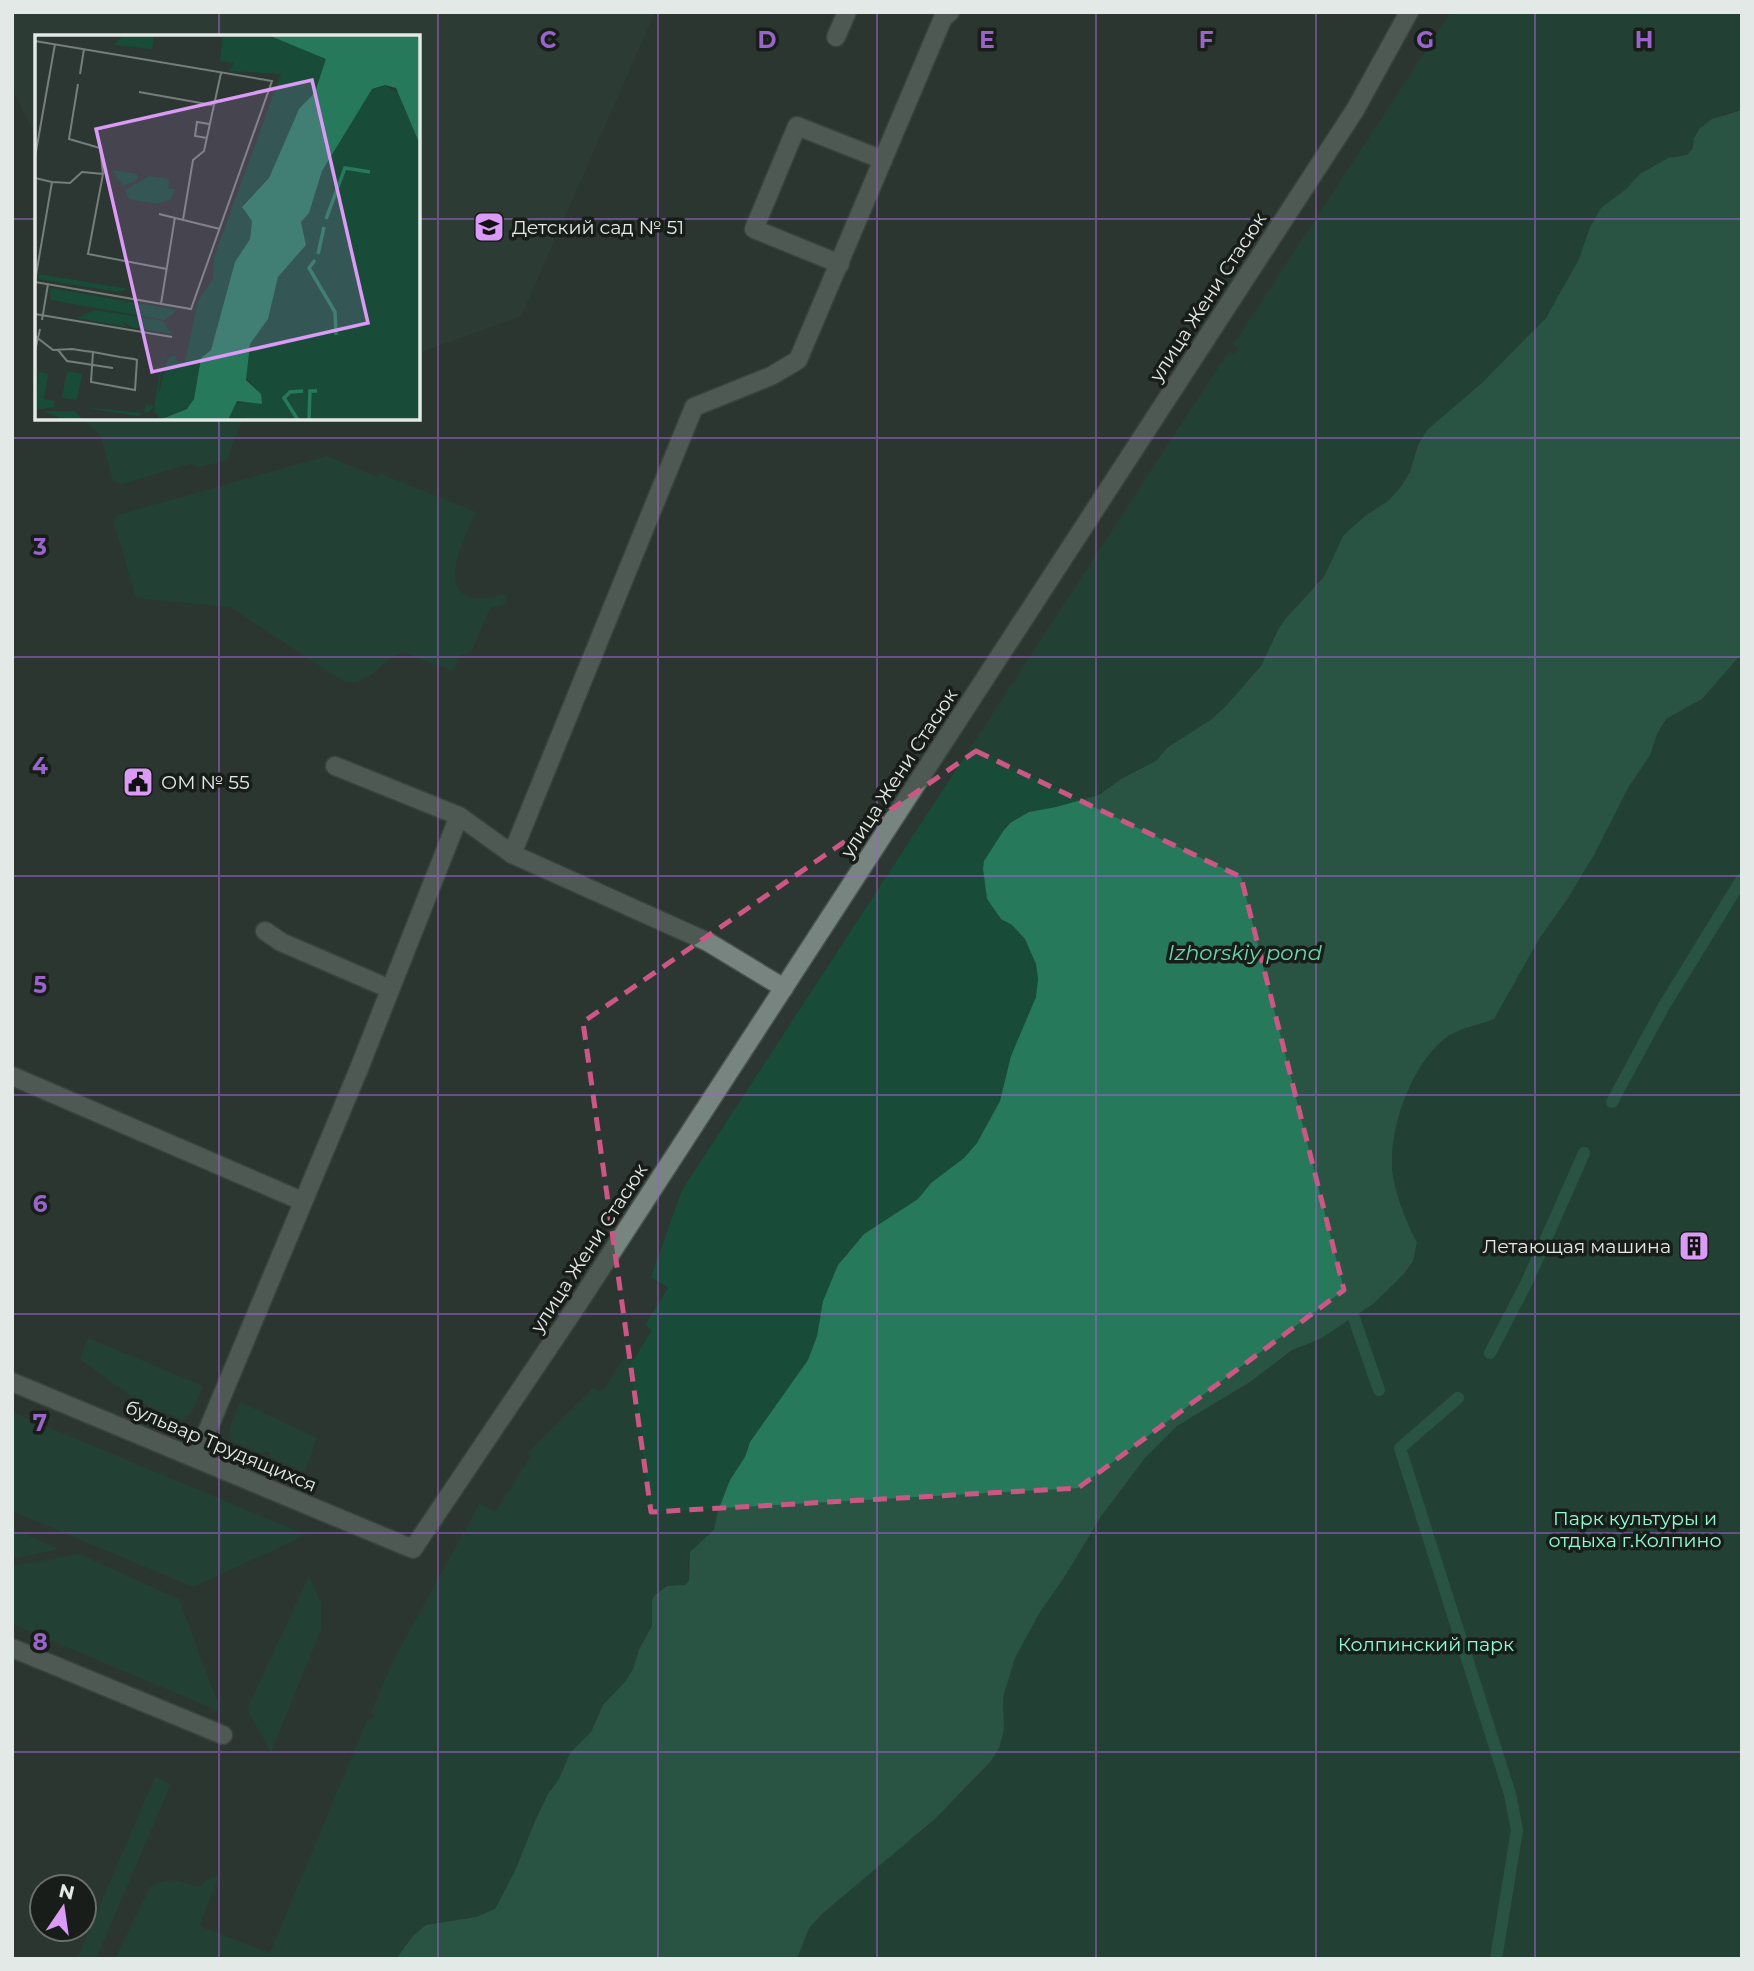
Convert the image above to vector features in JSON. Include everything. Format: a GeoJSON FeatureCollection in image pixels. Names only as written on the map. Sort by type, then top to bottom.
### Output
{"type":"FeatureCollection","features":[{"type":"Feature","properties":{"kind":"street"},"geometry":{"type":"LineString","coordinates":[[836,37],[847,12]]}},
{"type":"Feature","properties":{"kind":"street","name":"улица Жени Стасюк"},"geometry":{"type":"LineString","coordinates":[[413,1549],[578,1304],[1355,110],[1409,12]]}},
{"type":"Feature","properties":{"kind":"street"},"geometry":{"type":"LineString","coordinates":[[512,854],[694,407],[771,376],[798,360],[883,160],[941,14]]}},
{"type":"Feature","properties":{"kind":"street"},"geometry":{"type":"LineString","coordinates":[[840,264],[754,229],[791,139],[797,126],[883,160]]}},
{"type":"Feature","properties":{"kind":"street"},"geometry":{"type":"LineString","coordinates":[[335,766],[459,816],[512,854],[708,942],[784,988]]}},
{"type":"Feature","properties":{"kind":"street"},"geometry":{"type":"LineString","coordinates":[[196,1458],[459,816]]}},
{"type":"Feature","properties":{"kind":"street"},"geometry":{"type":"LineString","coordinates":[[265,931],[281,942],[390,989]]}},
{"type":"Feature","properties":{"kind":"street"},"geometry":{"type":"LineString","coordinates":[[12,1076],[302,1201]]}},
{"type":"Feature","properties":{"kind":"street","name":"бульвар Трудящихся"},"geometry":{"type":"LineString","coordinates":[[12,1382],[413,1549]]}},
{"type":"Feature","properties":{"kind":"street"},"geometry":{"type":"LineString","coordinates":[[12,1648],[223,1735]]}},
{"type":"Feature","properties":{"kind":"highlighted area"},"geometry":{"type":"Polygon","coordinates":[[[976,751],[1241,877],[1344,1290],[1078,1488],[651,1512],[583,1022],[976,751]]]}},
{"type":"Feature","properties":{"kind":"shaded area","name":"Детский сад № 51"},"geometry":{"type":"Polygon","coordinates":[[[12,12],[655,12],[521,316],[420,352],[420,35],[35,35],[35,134],[12,89],[12,12]]]}},
{"type":"Feature","properties":{"kind":"green space"},"geometry":{"type":"Polygon","coordinates":[[[1451,12],[1742,12],[1742,110],[1723,114],[1694,138],[1693,148],[1687,155],[1668,159],[1640,174],[1625,190],[1601,208],[1590,227],[1579,259],[1546,318],[1482,383],[1427,430],[1418,445],[1410,472],[1400,488],[1388,501],[1365,516],[1343,536],[1324,577],[1287,617],[1261,666],[1225,707],[1212,719],[1167,748],[1156,761],[1121,779],[1099,795],[1029,812],[1009,823],[1004,830],[983,869],[987,899],[1001,919],[1012,925],[1025,939],[1036,964],[1038,979],[1036,997],[1007,1072],[1000,1101],[977,1143],[964,1158],[931,1183],[918,1199],[864,1234],[842,1259],[823,1301],[817,1336],[808,1360],[750,1442],[745,1457],[730,1480],[714,1530],[703,1542],[693,1547],[688,1565],[689,1581],[685,1585],[667,1586],[652,1600],[652,1626],[639,1650],[633,1669],[625,1682],[603,1705],[591,1732],[570,1753],[559,1779],[535,1821],[515,1871],[494,1909],[476,1917],[426,1925],[413,1936],[396,1959],[115,1959],[150,1887],[163,1881],[174,1880],[198,1887],[213,1876],[218,1878],[199,1926],[270,1953],[367,1720],[372,1721],[374,1715],[371,1712],[394,1659],[480,1503],[495,1512],[531,1456],[527,1453],[593,1388],[602,1392],[625,1356],[633,1361],[652,1330],[645,1325],[668,1288],[651,1277],[682,1190],[1229,351],[1234,354],[1238,348],[1233,345],[1451,12]]]}},
{"type":"Feature","properties":{"kind":"green space"},"geometry":{"type":"Polygon","coordinates":[[[82,420],[242,420],[227,460],[197,468],[193,463],[122,484],[113,481],[97,431],[82,420]]]}},
{"type":"Feature","properties":{"kind":"green space"},"geometry":{"type":"Polygon","coordinates":[[[327,456],[377,477],[381,474],[476,512],[457,559],[456,584],[462,593],[473,598],[506,594],[507,604],[490,608],[471,653],[459,655],[453,671],[405,653],[391,658],[360,681],[343,681],[230,607],[136,598],[114,522],[117,515],[327,456]]]}},
{"type":"Feature","properties":{"kind":"green space","name":"Колпинский парк"},"geometry":{"type":"Polygon","coordinates":[[[1742,653],[1742,1959],[797,1959],[809,1928],[823,1913],[936,1818],[969,1784],[1004,1730],[1003,1697],[1015,1658],[1040,1612],[1102,1515],[1145,1458],[1177,1426],[1250,1382],[1292,1350],[1320,1339],[1373,1304],[1403,1275],[1413,1261],[1417,1242],[1397,1195],[1392,1150],[1399,1114],[1413,1079],[1432,1050],[1444,1039],[1494,1019],[1539,939],[1594,855],[1667,719],[1702,699],[1742,653]]]}},
{"type":"Feature","properties":{"kind":"green space"},"geometry":{"type":"Polygon","coordinates":[[[88,1338],[203,1386],[192,1412],[183,1420],[139,1402],[80,1359],[88,1338]]]}},
{"type":"Feature","properties":{"kind":"green space"},"geometry":{"type":"Polygon","coordinates":[[[240,1402],[317,1438],[305,1472],[269,1457],[271,1453],[265,1450],[263,1454],[229,1440],[230,1427],[240,1402]]]}},
{"type":"Feature","properties":{"kind":"green space"},"geometry":{"type":"Polygon","coordinates":[[[12,1412],[306,1535],[193,1587],[12,1511],[12,1412]]]}},
{"type":"Feature","properties":{"kind":"green space"},"geometry":{"type":"Polygon","coordinates":[[[12,1529],[59,1549],[12,1559],[12,1529]]]}},
{"type":"Feature","properties":{"kind":"green space"},"geometry":{"type":"Polygon","coordinates":[[[79,1554],[179,1599],[221,1712],[12,1624],[12,1566],[79,1554]]]}},
{"type":"Feature","properties":{"kind":"green space"},"geometry":{"type":"Polygon","coordinates":[[[309,1576],[321,1603],[321,1630],[271,1752],[247,1709],[309,1576]]]}},
{"type":"Feature","properties":{"kind":"green space"},"geometry":{"type":"Polygon","coordinates":[[[155,1777],[171,1784],[96,1959],[77,1959],[84,1943],[98,1943],[98,1910],[155,1777]]]}},
{"type":"Feature","properties":{"kind":"water","name":"Izhorskiy pond"},"geometry":{"type":"Polygon","coordinates":[[[1742,110],[1742,653],[1702,699],[1666,719],[1657,734],[1650,755],[1628,788],[1594,855],[1539,939],[1494,1019],[1444,1039],[1432,1050],[1413,1080],[1399,1115],[1392,1150],[1397,1195],[1417,1242],[1413,1261],[1403,1275],[1373,1304],[1320,1339],[1292,1350],[1250,1382],[1177,1426],[1145,1458],[1102,1515],[1040,1612],[1015,1658],[1003,1697],[1004,1730],[999,1748],[990,1762],[936,1818],[823,1913],[809,1928],[797,1959],[396,1959],[413,1936],[426,1925],[476,1917],[495,1909],[570,1753],[591,1732],[603,1705],[625,1682],[633,1669],[639,1650],[652,1626],[652,1600],[667,1586],[685,1585],[689,1581],[690,1552],[714,1530],[730,1480],[745,1457],[750,1442],[808,1360],[817,1336],[823,1301],[838,1265],[864,1234],[918,1199],[931,1183],[964,1158],[977,1143],[1000,1101],[1011,1056],[1036,997],[1038,979],[1036,964],[1025,939],[1012,925],[1001,919],[987,899],[984,861],[1004,830],[1010,823],[1029,812],[1099,795],[1121,779],[1156,761],[1167,748],[1212,719],[1225,707],[1261,666],[1287,617],[1324,577],[1343,536],[1365,516],[1388,501],[1400,488],[1410,472],[1418,445],[1427,430],[1482,383],[1546,318],[1579,259],[1590,227],[1601,208],[1625,190],[1640,174],[1668,158],[1687,155],[1693,148],[1694,138],[1700,128],[1712,119],[1742,110]]]}},
{"type":"Feature","properties":{"kind":"waterway"},"geometry":{"type":"LineString","coordinates":[[1612,1102],[1664,1006],[1742,879]]}},
{"type":"Feature","properties":{"kind":"waterway"},"geometry":{"type":"LineString","coordinates":[[1490,1353],[1527,1282],[1584,1153]]}},
{"type":"Feature","properties":{"kind":"waterway"},"geometry":{"type":"LineString","coordinates":[[1354,1318],[1379,1390]]}},
{"type":"Feature","properties":{"kind":"waterway"},"geometry":{"type":"LineString","coordinates":[[1458,1398],[1400,1448],[1510,1794],[1517,1830],[1496,1959]]}},
{"type":"Feature","properties":{"kind":"place","name":"Детский сад № 51"},"geometry":{"type":"Point","coordinates":[489,227]}},
{"type":"Feature","properties":{"kind":"place","name":"ОМ № 55"},"geometry":{"type":"Point","coordinates":[138,782]}},
{"type":"Feature","properties":{"kind":"place","name":"Летающая машина"},"geometry":{"type":"Point","coordinates":[1694,1246]}},
{"type":"Feature","properties":{"kind":"park label","name":"Парк культуры и отдыха г.Колпино"},"geometry":{"type":"Point","coordinates":[1635,1529]}}]}
